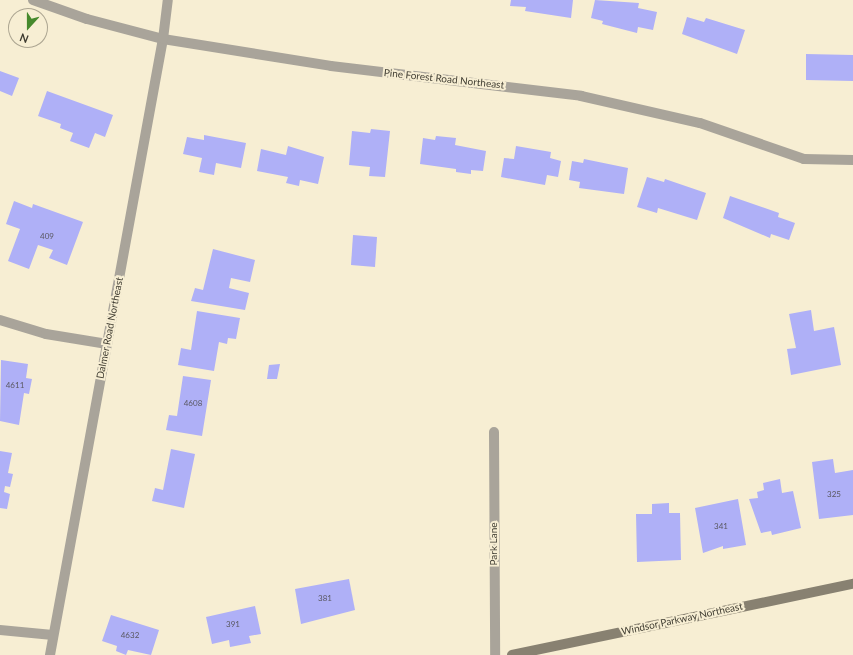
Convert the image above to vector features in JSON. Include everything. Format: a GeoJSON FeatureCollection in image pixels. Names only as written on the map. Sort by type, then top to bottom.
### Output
{"type":"FeatureCollection","features":[{"type":"Feature","properties":{"kind":"street","name":"Pine Forest Road Northeast"},"geometry":{"type":"LineString","coordinates":[[33,0],[87,19],[164,39],[331,66],[581,96],[700,123],[804,159],[853,160]]}},
{"type":"Feature","properties":{"kind":"street","name":"Dalmer Road Northeast"},"geometry":{"type":"LineString","coordinates":[[50,655],[164,39],[168,0]]}},
{"type":"Feature","properties":{"kind":"street"},"geometry":{"type":"LineString","coordinates":[[0,320],[46,334],[107,344]]}},
{"type":"Feature","properties":{"kind":"street","name":"Park Lane"},"geometry":{"type":"LineString","coordinates":[[494,432],[495,655]]}},
{"type":"Feature","properties":{"kind":"street","name":"Windsor Parkway Northeast"},"geometry":{"type":"LineString","coordinates":[[512,655],[853,584]]}},
{"type":"Feature","properties":{"kind":"street"},"geometry":{"type":"LineString","coordinates":[[0,630],[53,635]]}},
{"type":"Feature","properties":{"kind":"building"},"geometry":{"type":"Polygon","coordinates":[[[511,0],[573,0],[571,18],[525,11],[526,7],[510,6],[511,0]]]}},
{"type":"Feature","properties":{"kind":"building"},"geometry":{"type":"Polygon","coordinates":[[[595,0],[639,3],[638,8],[657,12],[653,30],[638,27],[637,33],[602,24],[603,21],[591,18],[595,0]]]}},
{"type":"Feature","properties":{"kind":"building"},"geometry":{"type":"Polygon","coordinates":[[[687,17],[704,22],[706,18],[745,30],[737,54],[682,34],[687,17]]]}},
{"type":"Feature","properties":{"kind":"building"},"geometry":{"type":"Polygon","coordinates":[[[806,54],[853,55],[853,81],[806,80],[806,54]]]}},
{"type":"Feature","properties":{"kind":"building"},"geometry":{"type":"Polygon","coordinates":[[[0,71],[19,78],[12,96],[0,91],[0,71]]]}},
{"type":"Feature","properties":{"kind":"building"},"geometry":{"type":"Polygon","coordinates":[[[47,91],[113,115],[105,137],[95,133],[89,148],[70,141],[73,133],[60,128],[61,124],[38,116],[47,91]]]}},
{"type":"Feature","properties":{"kind":"building"},"geometry":{"type":"Polygon","coordinates":[[[371,129],[390,131],[385,177],[369,176],[370,167],[349,165],[352,131],[370,133],[371,129]]]}},
{"type":"Feature","properties":{"kind":"building"},"geometry":{"type":"Polygon","coordinates":[[[204,135],[246,143],[241,168],[216,163],[214,175],[199,172],[202,158],[183,154],[187,137],[204,140],[204,135]]]}},
{"type":"Feature","properties":{"kind":"building"},"geometry":{"type":"Polygon","coordinates":[[[436,136],[456,138],[455,145],[486,151],[483,171],[471,170],[471,174],[456,172],[456,169],[420,164],[423,138],[435,140],[436,136]]]}},
{"type":"Feature","properties":{"kind":"building"},"geometry":{"type":"Polygon","coordinates":[[[288,146],[324,157],[318,184],[300,180],[299,186],[286,183],[288,177],[257,171],[261,149],[286,155],[288,146]]]}},
{"type":"Feature","properties":{"kind":"building"},"geometry":{"type":"Polygon","coordinates":[[[516,146],[551,152],[550,158],[561,161],[558,177],[547,175],[545,185],[501,177],[504,158],[514,159],[516,146]]]}},
{"type":"Feature","properties":{"kind":"building"},"geometry":{"type":"Polygon","coordinates":[[[584,159],[628,168],[624,194],[579,188],[580,182],[569,180],[572,161],[583,163],[584,159]]]}},
{"type":"Feature","properties":{"kind":"building"},"geometry":{"type":"Polygon","coordinates":[[[647,177],[664,182],[665,179],[706,193],[697,220],[658,208],[657,213],[637,207],[647,177]]]}},
{"type":"Feature","properties":{"kind":"building"},"geometry":{"type":"Polygon","coordinates":[[[730,196],[779,213],[778,217],[795,223],[789,240],[771,234],[770,238],[723,218],[730,196]]]}},
{"type":"Feature","properties":{"kind":"building"},"geometry":{"type":"Polygon","coordinates":[[[14,201],[32,208],[33,204],[83,222],[67,265],[49,258],[53,250],[38,245],[29,269],[8,261],[20,229],[6,224],[14,201]]]}},
{"type":"Feature","properties":{"kind":"building"},"geometry":{"type":"Polygon","coordinates":[[[353,235],[377,237],[375,267],[351,265],[353,235]]]}},
{"type":"Feature","properties":{"kind":"building"},"geometry":{"type":"Polygon","coordinates":[[[213,249],[255,260],[250,282],[231,278],[229,288],[249,293],[245,310],[191,301],[195,288],[203,290],[213,249]]]}},
{"type":"Feature","properties":{"kind":"building"},"geometry":{"type":"Polygon","coordinates":[[[811,310],[814,331],[834,327],[841,365],[791,375],[787,349],[796,348],[789,314],[811,310]]]}},
{"type":"Feature","properties":{"kind":"building"},"geometry":{"type":"Polygon","coordinates":[[[197,311],[240,318],[236,339],[228,338],[227,344],[219,342],[214,371],[178,365],[181,348],[191,350],[197,311]]]}},
{"type":"Feature","properties":{"kind":"building"},"geometry":{"type":"Polygon","coordinates":[[[1,360],[28,364],[26,378],[32,379],[29,394],[24,393],[19,425],[0,421],[1,360]]]}},
{"type":"Feature","properties":{"kind":"building"},"geometry":{"type":"Polygon","coordinates":[[[280,364],[277,379],[267,379],[269,365],[280,364]]]}},
{"type":"Feature","properties":{"kind":"building"},"geometry":{"type":"Polygon","coordinates":[[[183,376],[211,380],[202,436],[166,430],[169,415],[177,416],[183,376]]]}},
{"type":"Feature","properties":{"kind":"building"},"geometry":{"type":"Polygon","coordinates":[[[171,449],[195,454],[184,508],[152,501],[155,488],[163,490],[171,449]]]}},
{"type":"Feature","properties":{"kind":"building"},"geometry":{"type":"Polygon","coordinates":[[[0,451],[12,453],[8,473],[13,474],[10,487],[5,486],[4,492],[10,494],[7,509],[0,508],[0,451]]]}},
{"type":"Feature","properties":{"kind":"building"},"geometry":{"type":"Polygon","coordinates":[[[833,459],[835,473],[853,470],[853,515],[819,519],[812,462],[833,459]]]}},
{"type":"Feature","properties":{"kind":"building"},"geometry":{"type":"Polygon","coordinates":[[[780,479],[782,493],[793,491],[801,528],[772,535],[771,531],[761,533],[749,499],[758,498],[757,492],[764,490],[763,483],[780,479]]]}},
{"type":"Feature","properties":{"kind":"building"},"geometry":{"type":"Polygon","coordinates":[[[738,499],[746,545],[723,549],[723,546],[703,553],[695,508],[738,499]]]}},
{"type":"Feature","properties":{"kind":"building"},"geometry":{"type":"Polygon","coordinates":[[[669,503],[669,513],[680,513],[681,560],[637,562],[636,514],[652,514],[652,504],[669,503]]]}},
{"type":"Feature","properties":{"kind":"building"},"geometry":{"type":"Polygon","coordinates":[[[349,579],[355,610],[301,624],[295,589],[349,579]]]}},
{"type":"Feature","properties":{"kind":"building"},"geometry":{"type":"Polygon","coordinates":[[[255,606],[261,634],[249,636],[251,643],[230,647],[229,640],[212,644],[206,617],[255,606]]]}},
{"type":"Feature","properties":{"kind":"building"},"geometry":{"type":"Polygon","coordinates":[[[111,615],[159,630],[151,655],[128,650],[126,655],[116,651],[117,646],[102,641],[111,615]]]}}]}
